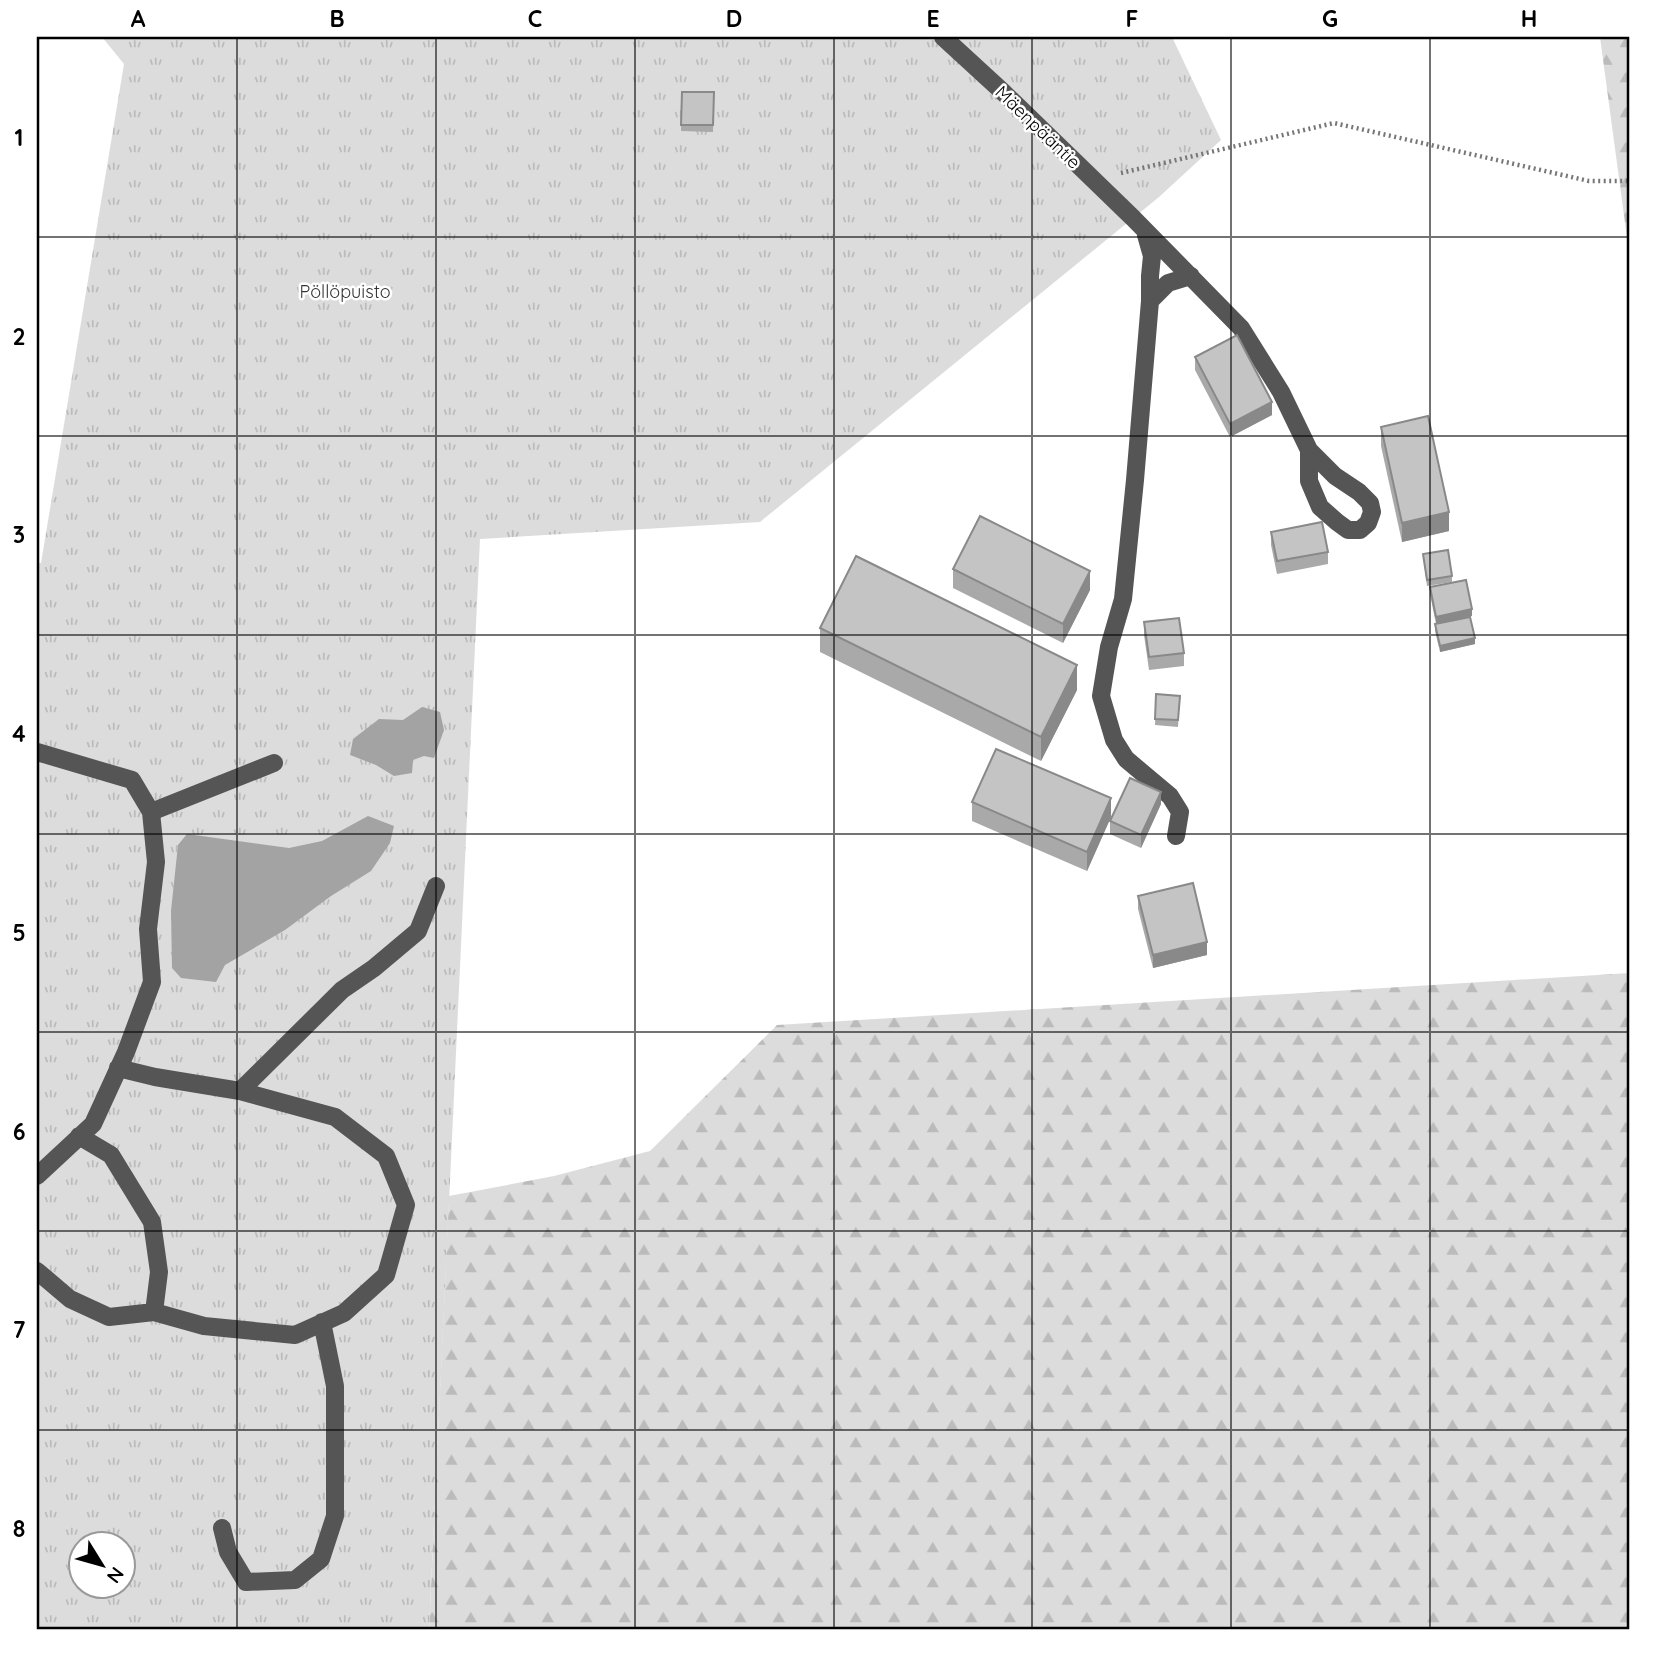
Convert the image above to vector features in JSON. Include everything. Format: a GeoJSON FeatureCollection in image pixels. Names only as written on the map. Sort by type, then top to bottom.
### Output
{"type":"FeatureCollection","features":[{"type":"Feature","properties":{"kind":"street","name":"Mäenpääntie"},"geometry":{"type":"LineString","coordinates":[[943,37],[1093,180],[1241,328],[1281,392],[1309,450]]}},
{"type":"Feature","properties":{"kind":"street"},"geometry":{"type":"LineString","coordinates":[[1139,225],[1152,256],[1136,480],[1123,599],[1109,648],[1101,696],[1114,740],[1126,759],[1170,796],[1180,813],[1176,836]]}},
{"type":"Feature","properties":{"kind":"street"},"geometry":{"type":"LineString","coordinates":[[1150,301],[1168,284],[1191,276]]}},
{"type":"Feature","properties":{"kind":"street"},"geometry":{"type":"LineString","coordinates":[[1309,450],[1335,476],[1370,503],[1372,512],[1368,523],[1360,530],[1348,530],[1320,507],[1309,481],[1309,450]]}},
{"type":"Feature","properties":{"kind":"street"},"geometry":{"type":"LineString","coordinates":[[37,752],[132,780],[151,812],[156,862],[148,929],[152,982],[93,1124],[37,1175]]}},
{"type":"Feature","properties":{"kind":"street"},"geometry":{"type":"LineString","coordinates":[[151,812],[274,763]]}},
{"type":"Feature","properties":{"kind":"street"},"geometry":{"type":"LineString","coordinates":[[240,1091],[342,990],[374,968],[418,931],[436,886]]}},
{"type":"Feature","properties":{"kind":"street"},"geometry":{"type":"LineString","coordinates":[[37,1271],[70,1299],[110,1317],[154,1312],[204,1326],[295,1335],[344,1312],[386,1275],[406,1205],[386,1156],[335,1117],[240,1091],[118,1068]]}},
{"type":"Feature","properties":{"kind":"street"},"geometry":{"type":"LineString","coordinates":[[79,1136],[111,1155],[152,1222],[159,1272],[154,1312]]}},
{"type":"Feature","properties":{"kind":"street"},"geometry":{"type":"LineString","coordinates":[[222,1528],[228,1552],[246,1582],[295,1580],[321,1559],[335,1516],[335,1386],[322,1322]]}},
{"type":"Feature","properties":{"kind":"path"},"geometry":{"type":"LineString","coordinates":[[1093,180],[1334,123],[1588,181],[1630,181]]}},
{"type":"Feature","properties":{"kind":"green space","name":"Pöllöpuisto"},"geometry":{"type":"Polygon","coordinates":[[[102,37],[1172,37],[1221,140],[1159,197],[760,522],[480,539],[429,1630],[37,1630],[37,563],[41,563],[124,64],[102,37]]]}},
{"type":"Feature","properties":{"kind":"green space"},"geometry":{"type":"Polygon","coordinates":[[[1600,37],[1630,37],[1630,260],[1600,37]]]}},
{"type":"Feature","properties":{"kind":"green space"},"geometry":{"type":"Polygon","coordinates":[[[1630,973],[1630,1630],[429,1630],[449,1196],[554,1176],[650,1151],[777,1025],[1630,973]]]}},
{"type":"Feature","properties":{"kind":"shaded area"},"geometry":{"type":"Polygon","coordinates":[[[422,707],[440,712],[444,730],[434,758],[424,756],[413,760],[412,773],[394,776],[376,765],[350,755],[353,739],[379,719],[403,720],[422,707]]]}},
{"type":"Feature","properties":{"kind":"shaded area"},"geometry":{"type":"Polygon","coordinates":[[[368,816],[394,826],[390,843],[371,871],[285,930],[225,965],[216,982],[181,978],[172,968],[171,911],[178,845],[187,834],[289,848],[322,841],[368,816]]]}},
{"type":"Feature","properties":{"kind":"building"},"geometry":{"type":"Polygon","coordinates":[[[682,92],[714,92],[713,125],[681,125],[682,92]]]}},
{"type":"Feature","properties":{"kind":"building"},"geometry":{"type":"Polygon","coordinates":[[[1237,335],[1272,402],[1230,424],[1195,357],[1237,335]]]}},
{"type":"Feature","properties":{"kind":"building"},"geometry":{"type":"Polygon","coordinates":[[[1428,416],[1449,512],[1402,523],[1381,427],[1428,416]]]}},
{"type":"Feature","properties":{"kind":"building"},"geometry":{"type":"Polygon","coordinates":[[[980,516],[1090,571],[1063,624],[953,569],[980,516]]]}},
{"type":"Feature","properties":{"kind":"building"},"geometry":{"type":"Polygon","coordinates":[[[1322,522],[1328,552],[1277,561],[1271,532],[1322,522]]]}},
{"type":"Feature","properties":{"kind":"building"},"geometry":{"type":"Polygon","coordinates":[[[1448,550],[1452,576],[1427,580],[1423,554],[1448,550]]]}},
{"type":"Feature","properties":{"kind":"building"},"geometry":{"type":"Polygon","coordinates":[[[856,556],[1077,665],[1041,737],[820,628],[856,556]]]}},
{"type":"Feature","properties":{"kind":"building"},"geometry":{"type":"Polygon","coordinates":[[[1466,580],[1472,609],[1436,617],[1430,587],[1466,580]]]}},
{"type":"Feature","properties":{"kind":"building"},"geometry":{"type":"Polygon","coordinates":[[[1470,617],[1475,638],[1440,646],[1435,624],[1470,617]]]}},
{"type":"Feature","properties":{"kind":"building"},"geometry":{"type":"Polygon","coordinates":[[[1179,618],[1184,653],[1149,657],[1144,622],[1179,618]]]}},
{"type":"Feature","properties":{"kind":"building"},"geometry":{"type":"Polygon","coordinates":[[[1156,694],[1180,696],[1178,720],[1155,719],[1156,694]]]}},
{"type":"Feature","properties":{"kind":"building"},"geometry":{"type":"Polygon","coordinates":[[[996,749],[1111,798],[1087,852],[972,802],[996,749]]]}},
{"type":"Feature","properties":{"kind":"building"},"geometry":{"type":"Polygon","coordinates":[[[1130,778],[1161,792],[1141,835],[1110,821],[1130,778]]]}},
{"type":"Feature","properties":{"kind":"building"},"geometry":{"type":"Polygon","coordinates":[[[1193,883],[1207,942],[1153,955],[1138,896],[1193,883]]]}}]}
